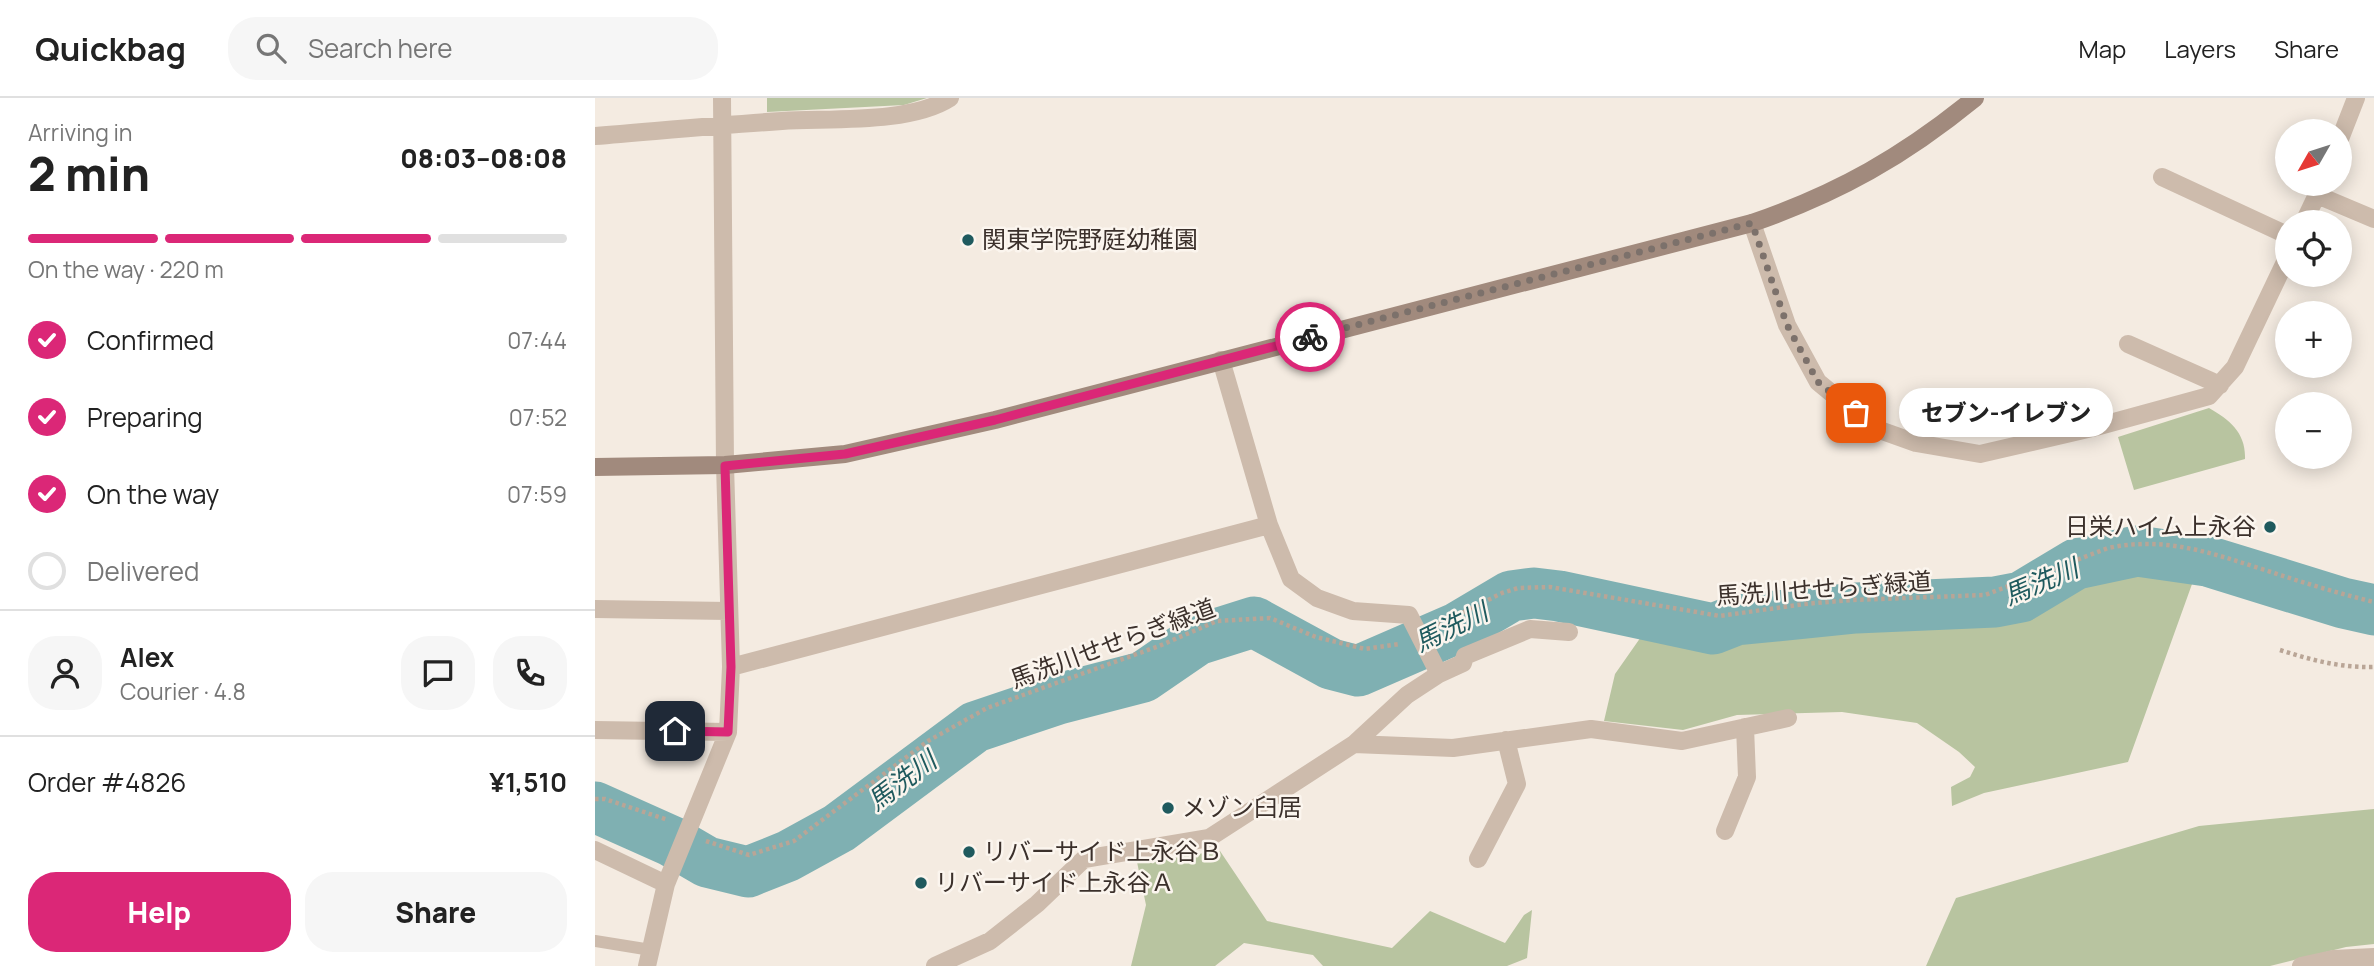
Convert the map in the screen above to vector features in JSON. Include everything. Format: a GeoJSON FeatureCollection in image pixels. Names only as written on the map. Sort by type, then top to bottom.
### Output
{"type":"FeatureCollection","features":[{"type":"Feature","properties":{"kind":"street"},"geometry":{"type":"LineString","coordinates":[[649,958],[675,857],[728,732],[731,667],[725,466],[722,98]]}},
{"type":"Feature","properties":{"kind":"street"},"geometry":{"type":"LineString","coordinates":[[595,136],[782,121],[892,116],[916,111],[950,98]]}},
{"type":"Feature","properties":{"kind":"street"},"geometry":{"type":"LineString","coordinates":[[595,467],[725,466],[845,454],[995,420],[1752,223],[1800,207],[1888,162],[1937,129],[1975,98]]}},
{"type":"Feature","properties":{"kind":"street"},"geometry":{"type":"LineString","coordinates":[[2348,119],[2356,98]]}},
{"type":"Feature","properties":{"kind":"street"},"geometry":{"type":"LineString","coordinates":[[2162,177],[2275,229]]}},
{"type":"Feature","properties":{"kind":"street"},"geometry":{"type":"LineString","coordinates":[[2332,196],[2374,219]]}},
{"type":"Feature","properties":{"kind":"street"},"geometry":{"type":"LineString","coordinates":[[1752,223],[1787,325],[1818,382],[1874,428],[1916,443],[1980,454],[2092,428],[2209,396],[2235,367],[2275,283]]}},
{"type":"Feature","properties":{"kind":"street"},"geometry":{"type":"LineString","coordinates":[[2128,344],[2220,385]]}},
{"type":"Feature","properties":{"kind":"street"},"geometry":{"type":"LineString","coordinates":[[1220,360],[1269,525],[1291,579],[1317,598],[1353,611],[1409,615],[1439,674]]}},
{"type":"Feature","properties":{"kind":"street"},"geometry":{"type":"LineString","coordinates":[[731,667],[1269,525]]}},
{"type":"Feature","properties":{"kind":"street"},"geometry":{"type":"LineString","coordinates":[[595,609],[728,611]]}},
{"type":"Feature","properties":{"kind":"street"},"geometry":{"type":"LineString","coordinates":[[935,966],[990,942],[1037,904],[1084,859],[1209,838],[1353,744],[1407,695],[1439,674],[1463,663],[1465,656],[1530,629],[1569,632]]}},
{"type":"Feature","properties":{"kind":"street"},"geometry":{"type":"LineString","coordinates":[[1353,744],[1453,748],[1591,729],[1682,741],[1788,718]]}},
{"type":"Feature","properties":{"kind":"street"},"geometry":{"type":"LineString","coordinates":[[1725,831],[1747,777],[1745,727]]}},
{"type":"Feature","properties":{"kind":"street"},"geometry":{"type":"LineString","coordinates":[[595,730],[728,732]]}},
{"type":"Feature","properties":{"kind":"street"},"geometry":{"type":"LineString","coordinates":[[1478,859],[1517,784],[1506,740]]}},
{"type":"Feature","properties":{"kind":"street"},"geometry":{"type":"LineString","coordinates":[[595,850],[666,884]]}},
{"type":"Feature","properties":{"kind":"street"},"geometry":{"type":"LineString","coordinates":[[2301,966],[2333,959],[2374,957]]}},
{"type":"Feature","properties":{"kind":"lane"},"geometry":{"type":"LineString","coordinates":[[595,941],[649,958]]}},
{"type":"Feature","properties":{"kind":"path","name":"馬洗川せせらぎ緑道"},"geometry":{"type":"LineString","coordinates":[[595,799],[605,799],[657,815],[709,844],[749,855],[795,841],[928,741],[987,708],[1159,646],[1217,621],[1270,618],[1316,637],[1365,649],[1401,644],[1502,593],[1518,588],[1550,587],[1720,616],[1852,600],[1985,595],[2108,548],[2127,544],[2197,548],[2336,593],[2374,602]]}},
{"type":"Feature","properties":{"kind":"path"},"geometry":{"type":"LineString","coordinates":[[2280,650],[2352,668],[2374,667]]}},
{"type":"Feature","properties":{"kind":"green space"},"geometry":{"type":"Polygon","coordinates":[[[767,98],[927,98],[904,105],[767,112],[767,98]]]}},
{"type":"Feature","properties":{"kind":"green space"},"geometry":{"type":"Polygon","coordinates":[[[2209,408],[2224,417],[2240,435],[2245,459],[2134,490],[2118,437],[2209,408]]]}},
{"type":"Feature","properties":{"kind":"green space"},"geometry":{"type":"Polygon","coordinates":[[[2128,560],[2196,573],[2128,762],[1984,793],[1952,806],[1951,787],[1970,777],[1975,767],[1959,752],[1917,723],[1842,712],[1737,715],[1683,730],[1604,721],[1615,674],[1650,624],[1732,647],[1776,628],[2016,610],[2080,571],[2128,560]]]}},
{"type":"Feature","properties":{"kind":"green space"},"geometry":{"type":"Polygon","coordinates":[[[2374,809],[2374,944],[2346,947],[2270,966],[1926,966],[1956,898],[2199,826],[2374,809]]]}},
{"type":"Feature","properties":{"kind":"green space"},"geometry":{"type":"Polygon","coordinates":[[[1220,851],[1267,921],[1392,948],[1430,911],[1505,943],[1524,915],[1532,910],[1527,958],[1507,966],[1323,966],[1313,955],[1244,943],[1215,966],[1131,966],[1146,905],[1137,862],[1220,851]]]}},
{"type":"Feature","properties":{"kind":"waterway","name":"馬洗川"},"geometry":{"type":"LineString","coordinates":[[595,807],[671,841],[707,862],[748,872],[788,856],[839,828],[975,727],[1058,699],[1143,677],[1197,640],[1254,622],[1331,664],[1358,671],[1457,628],[1511,596],[1534,593],[1559,596],[1713,629],[1736,620],[1856,608],[1995,602],[2021,597],[2076,564],[2137,551],[2207,561],[2374,610]]}},
{"type":"Feature","properties":{"kind":"way so far"},"geometry":{"type":"LineString","coordinates":[[1310,337],[1752,223],[1787,325],[1818,382],[1856,413]]}},
{"type":"Feature","properties":{"kind":"place","name":"関東学院野庭幼稚園"},"geometry":{"type":"Point","coordinates":[968,240]}},
{"type":"Feature","properties":{"kind":"place","name":"セブン-イレブン"},"geometry":{"type":"Point","coordinates":[1856,413]}},
{"type":"Feature","properties":{"kind":"place","name":"日栄ハイム上永谷"},"geometry":{"type":"Point","coordinates":[2270,527]}},
{"type":"Feature","properties":{"kind":"place","name":"メゾン臼居"},"geometry":{"type":"Point","coordinates":[1168,808]}},
{"type":"Feature","properties":{"kind":"place","name":"リバーサイド上永谷Ｂ"},"geometry":{"type":"Point","coordinates":[969,852]}},
{"type":"Feature","properties":{"kind":"place","name":"リバーサイド上永谷Ａ"},"geometry":{"type":"Point","coordinates":[921,883]}},
{"type":"Feature","properties":{"kind":"route"},"geometry":{"type":"LineString","coordinates":[[675,731],[728,732],[731,667],[725,466],[845,454],[995,420],[1310,337]]}}]}
